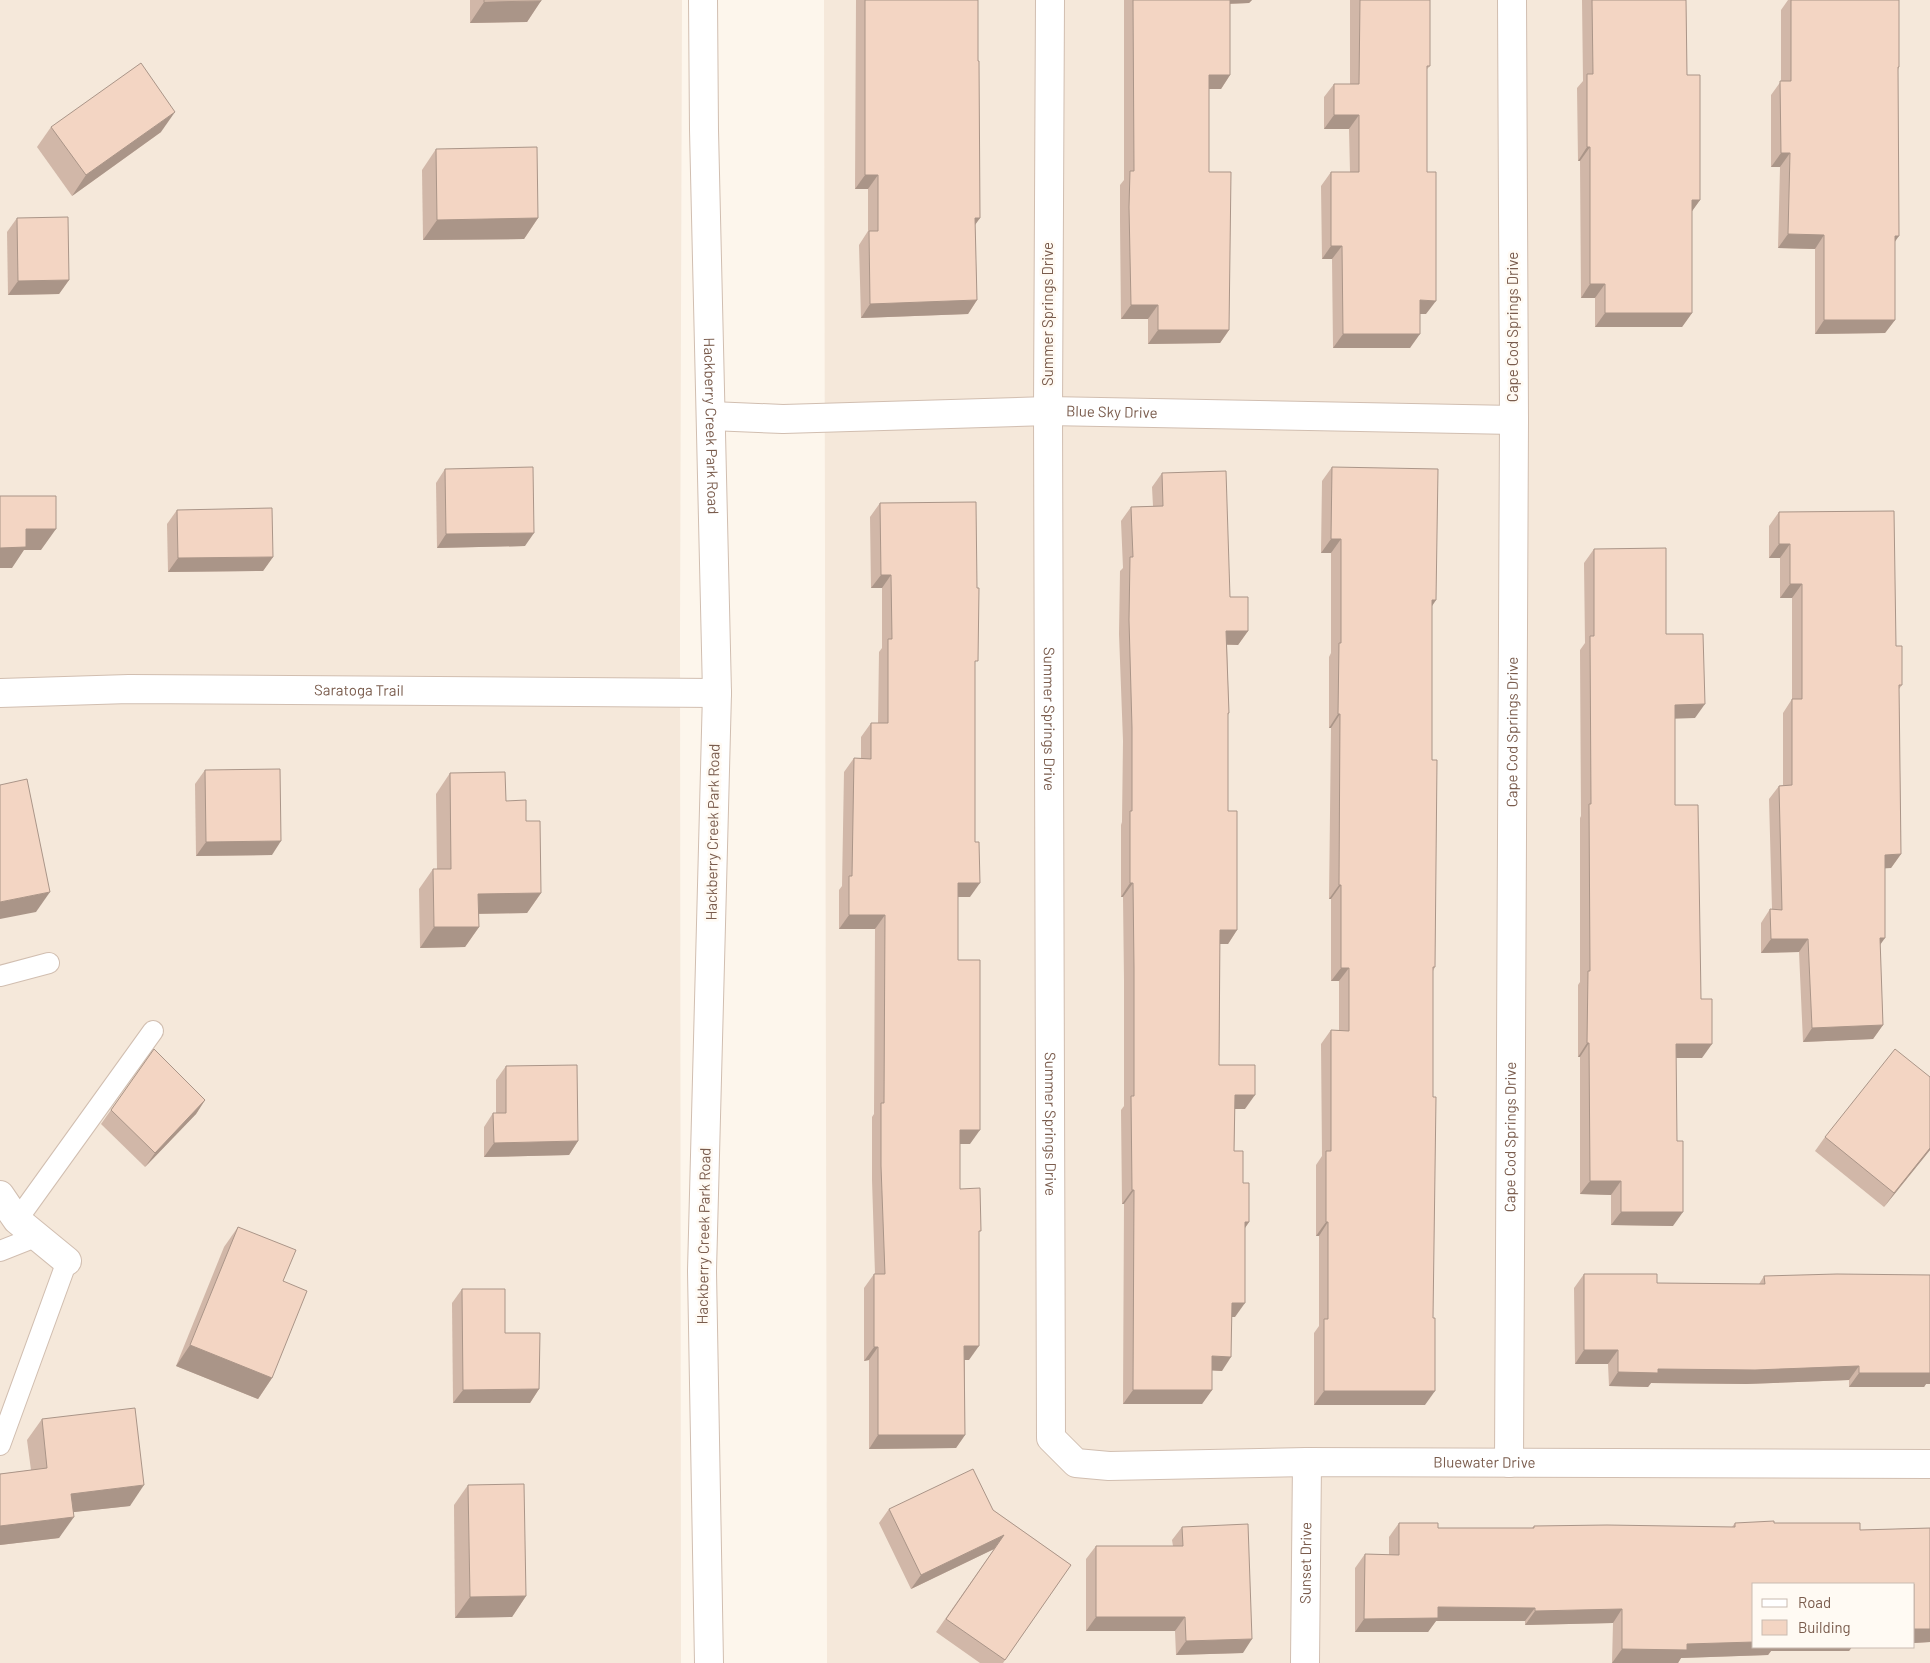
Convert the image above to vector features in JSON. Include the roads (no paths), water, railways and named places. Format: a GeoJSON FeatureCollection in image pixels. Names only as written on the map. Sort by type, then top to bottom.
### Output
{"type":"FeatureCollection","features":[{"type":"Feature","properties":{"kind":"street","name":"Hackberry Creek Park Road"},"geometry":{"type":"LineString","coordinates":[[703,0],[704,130],[717,693],[702,1271],[709,1663]]}},
{"type":"Feature","properties":{"kind":"street","name":"Summer Springs Drive"},"geometry":{"type":"LineString","coordinates":[[1050,0],[1048,410],[1051,1438]]}},
{"type":"Feature","properties":{"kind":"street","name":"Cape Cod Springs Drive"},"geometry":{"type":"LineString","coordinates":[[1509,1463],[1514,420],[1512,0]]}},
{"type":"Feature","properties":{"kind":"street","name":"Blue Sky Drive"},"geometry":{"type":"LineString","coordinates":[[711,416],[783,419],[1048,410],[1514,420]]}},
{"type":"Feature","properties":{"kind":"street","name":"Saratoga Trail"},"geometry":{"type":"LineString","coordinates":[[0,693],[129,689],[717,693]]}},
{"type":"Feature","properties":{"kind":"street"},"geometry":{"type":"LineString","coordinates":[[0,1195],[28,1228],[67,1261]]}},
{"type":"Feature","properties":{"kind":"street","name":"Bluewater Drive"},"geometry":{"type":"LineString","coordinates":[[1051,1438],[1076,1463],[1109,1466],[1307,1462],[1930,1464]]}},
{"type":"Feature","properties":{"kind":"street","name":"Sunset Drive"},"geometry":{"type":"LineString","coordinates":[[1305,1663],[1307,1462]]}},
{"type":"Feature","properties":{"kind":"lane"},"geometry":{"type":"LineString","coordinates":[[0,976],[49,964]]}},
{"type":"Feature","properties":{"kind":"lane"},"geometry":{"type":"LineString","coordinates":[[0,1251],[28,1228],[152,1031]]}},
{"type":"Feature","properties":{"kind":"lane"},"geometry":{"type":"LineString","coordinates":[[0,1445],[67,1261]]}}]}
